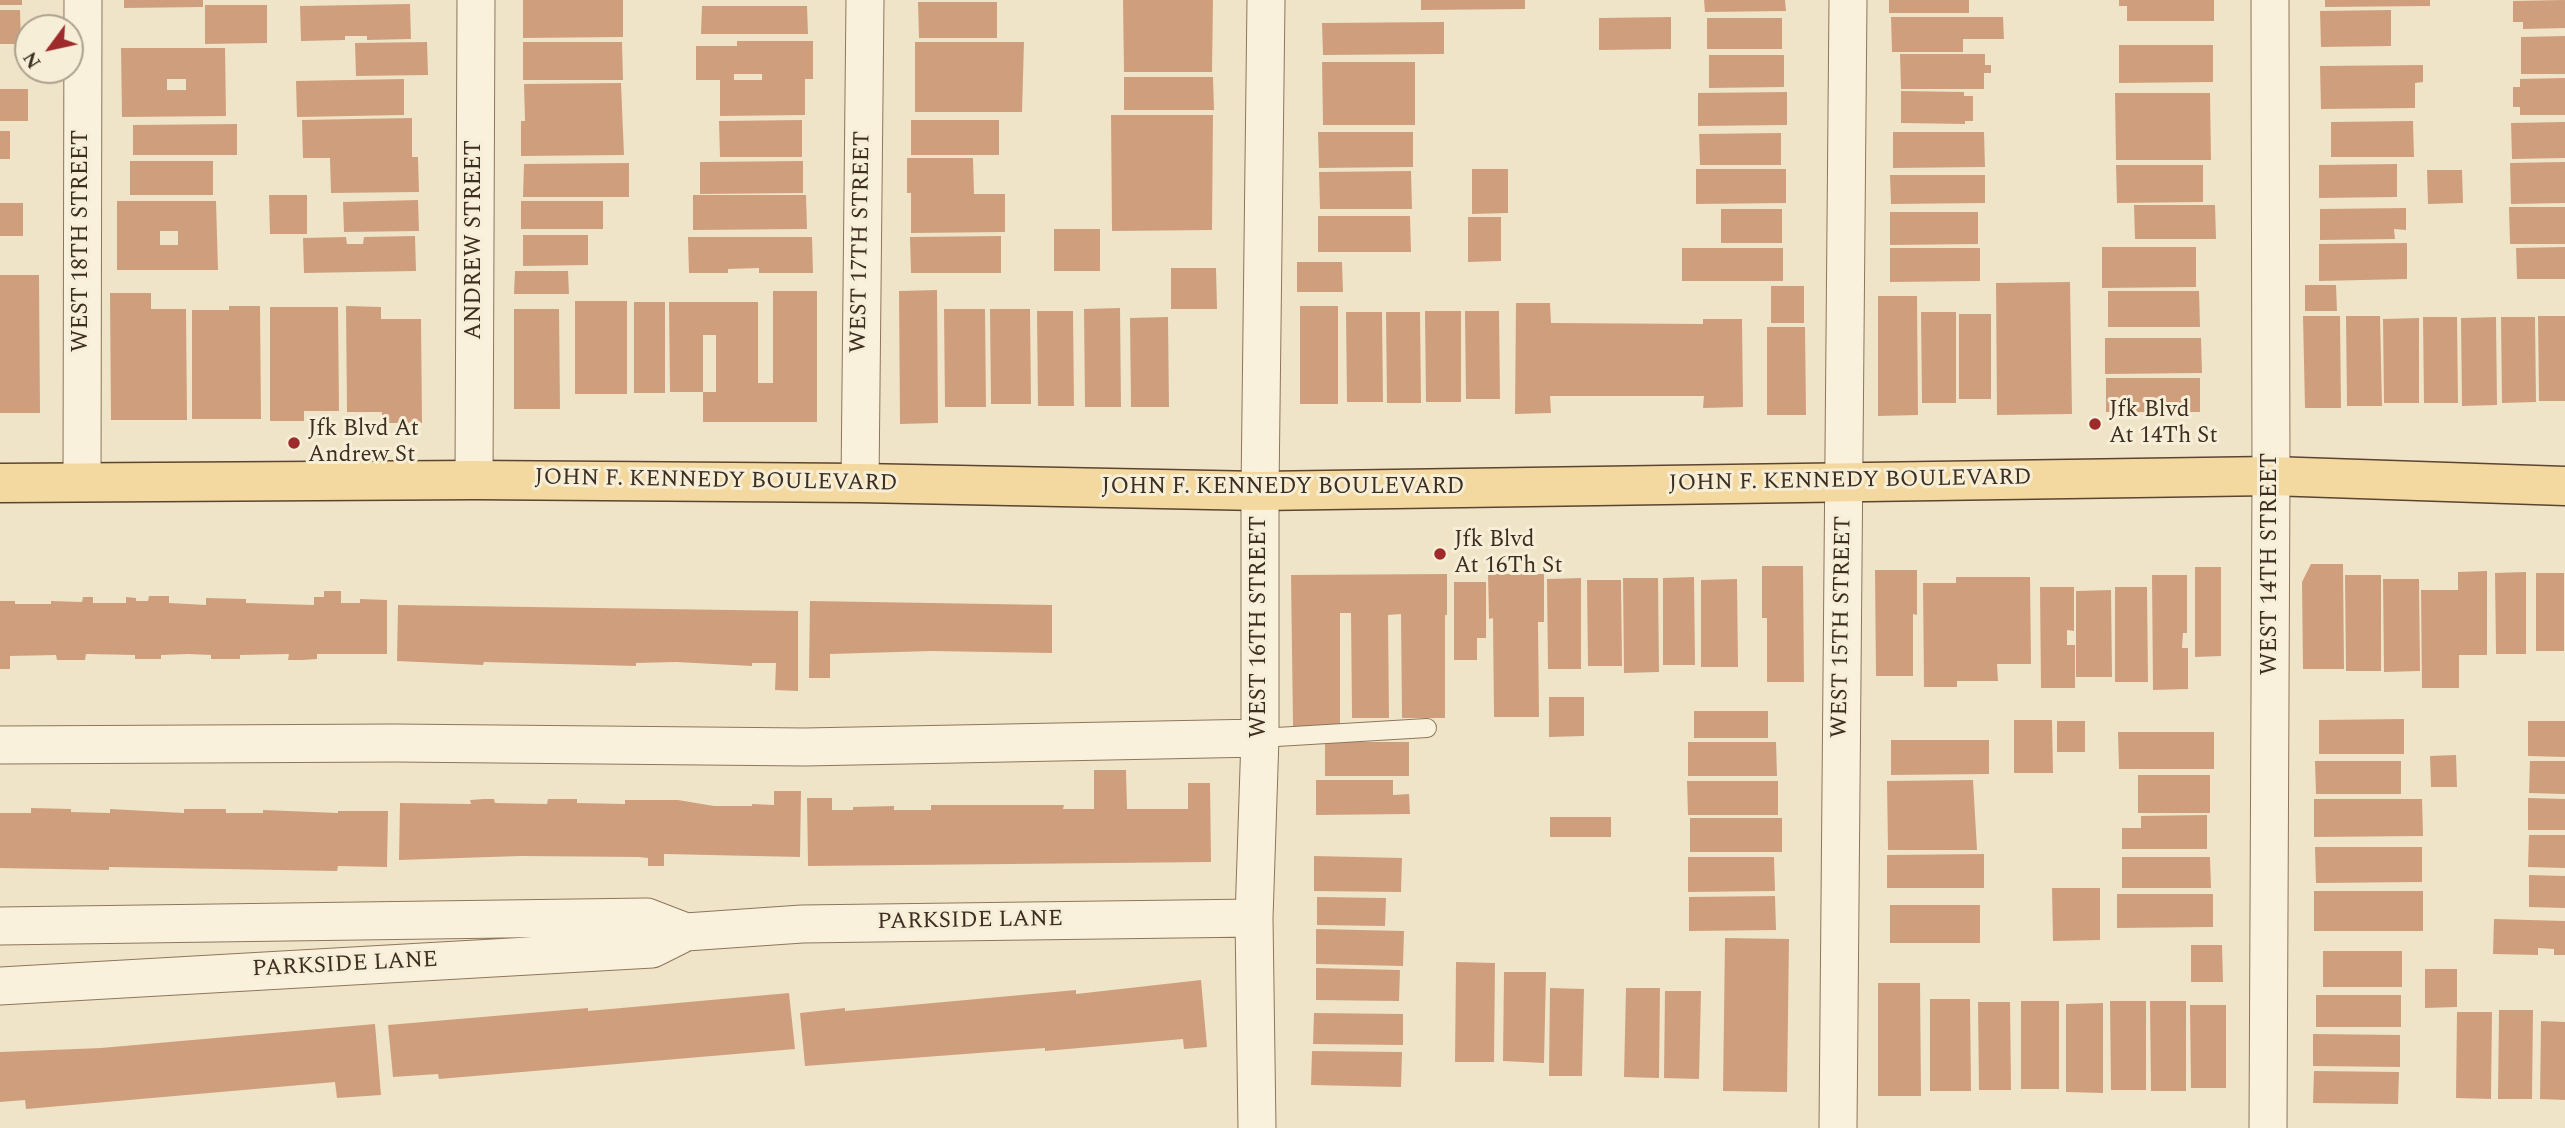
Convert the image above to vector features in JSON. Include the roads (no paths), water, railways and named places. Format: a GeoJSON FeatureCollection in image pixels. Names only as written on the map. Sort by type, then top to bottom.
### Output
{"type":"FeatureCollection","features":[{"type":"Feature","properties":{"kind":"main road","name":"JOHN F. KENNEDY BOULEVARD"},"geometry":{"type":"LineString","coordinates":[[0,483],[474,480],[860,483],[1260,491],[2272,476],[2565,486]]}},
{"type":"Feature","properties":{"kind":"street","name":"WEST 18TH STREET"},"geometry":{"type":"LineString","coordinates":[[82,482],[83,0]]}},
{"type":"Feature","properties":{"kind":"street","name":"ANDREW STREET"},"geometry":{"type":"LineString","coordinates":[[474,480],[476,0]]}},
{"type":"Feature","properties":{"kind":"street","name":"WEST 17TH STREET"},"geometry":{"type":"LineString","coordinates":[[860,483],[865,0]]}},
{"type":"Feature","properties":{"kind":"street","name":"WEST 16TH STREET"},"geometry":{"type":"LineString","coordinates":[[1257,1128],[1254,918],[1260,738],[1266,0]]}},
{"type":"Feature","properties":{"kind":"street","name":"WEST 15TH STREET"},"geometry":{"type":"LineString","coordinates":[[1838,1128],[1848,0]]}},
{"type":"Feature","properties":{"kind":"street","name":"WEST 14TH STREET"},"geometry":{"type":"LineString","coordinates":[[2267,1128],[2272,476],[2270,0]]}},
{"type":"Feature","properties":{"kind":"street"},"geometry":{"type":"LineString","coordinates":[[0,745],[395,743],[805,747],[1260,738]]}},
{"type":"Feature","properties":{"kind":"street","name":"PARKSIDE LANE"},"geometry":{"type":"LineString","coordinates":[[0,926],[647,916],[686,932]]}},
{"type":"Feature","properties":{"kind":"street","name":"PARKSIDE LANE"},"geometry":{"type":"LineString","coordinates":[[0,986],[652,949],[686,932],[802,924],[1254,918]]}},
{"type":"Feature","properties":{"kind":"lane"},"geometry":{"type":"LineString","coordinates":[[1260,738],[1427,728]]}},
{"type":"Feature","properties":{"kind":"place","name":"Jfk Blvd At 14Th St"},"geometry":{"type":"Point","coordinates":[2095,424]}},
{"type":"Feature","properties":{"kind":"place","name":"Jfk Blvd At Andrew St"},"geometry":{"type":"Point","coordinates":[294,443]}},
{"type":"Feature","properties":{"kind":"place","name":"Jfk Blvd At 16Th St"},"geometry":{"type":"Point","coordinates":[1440,554]}}]}
